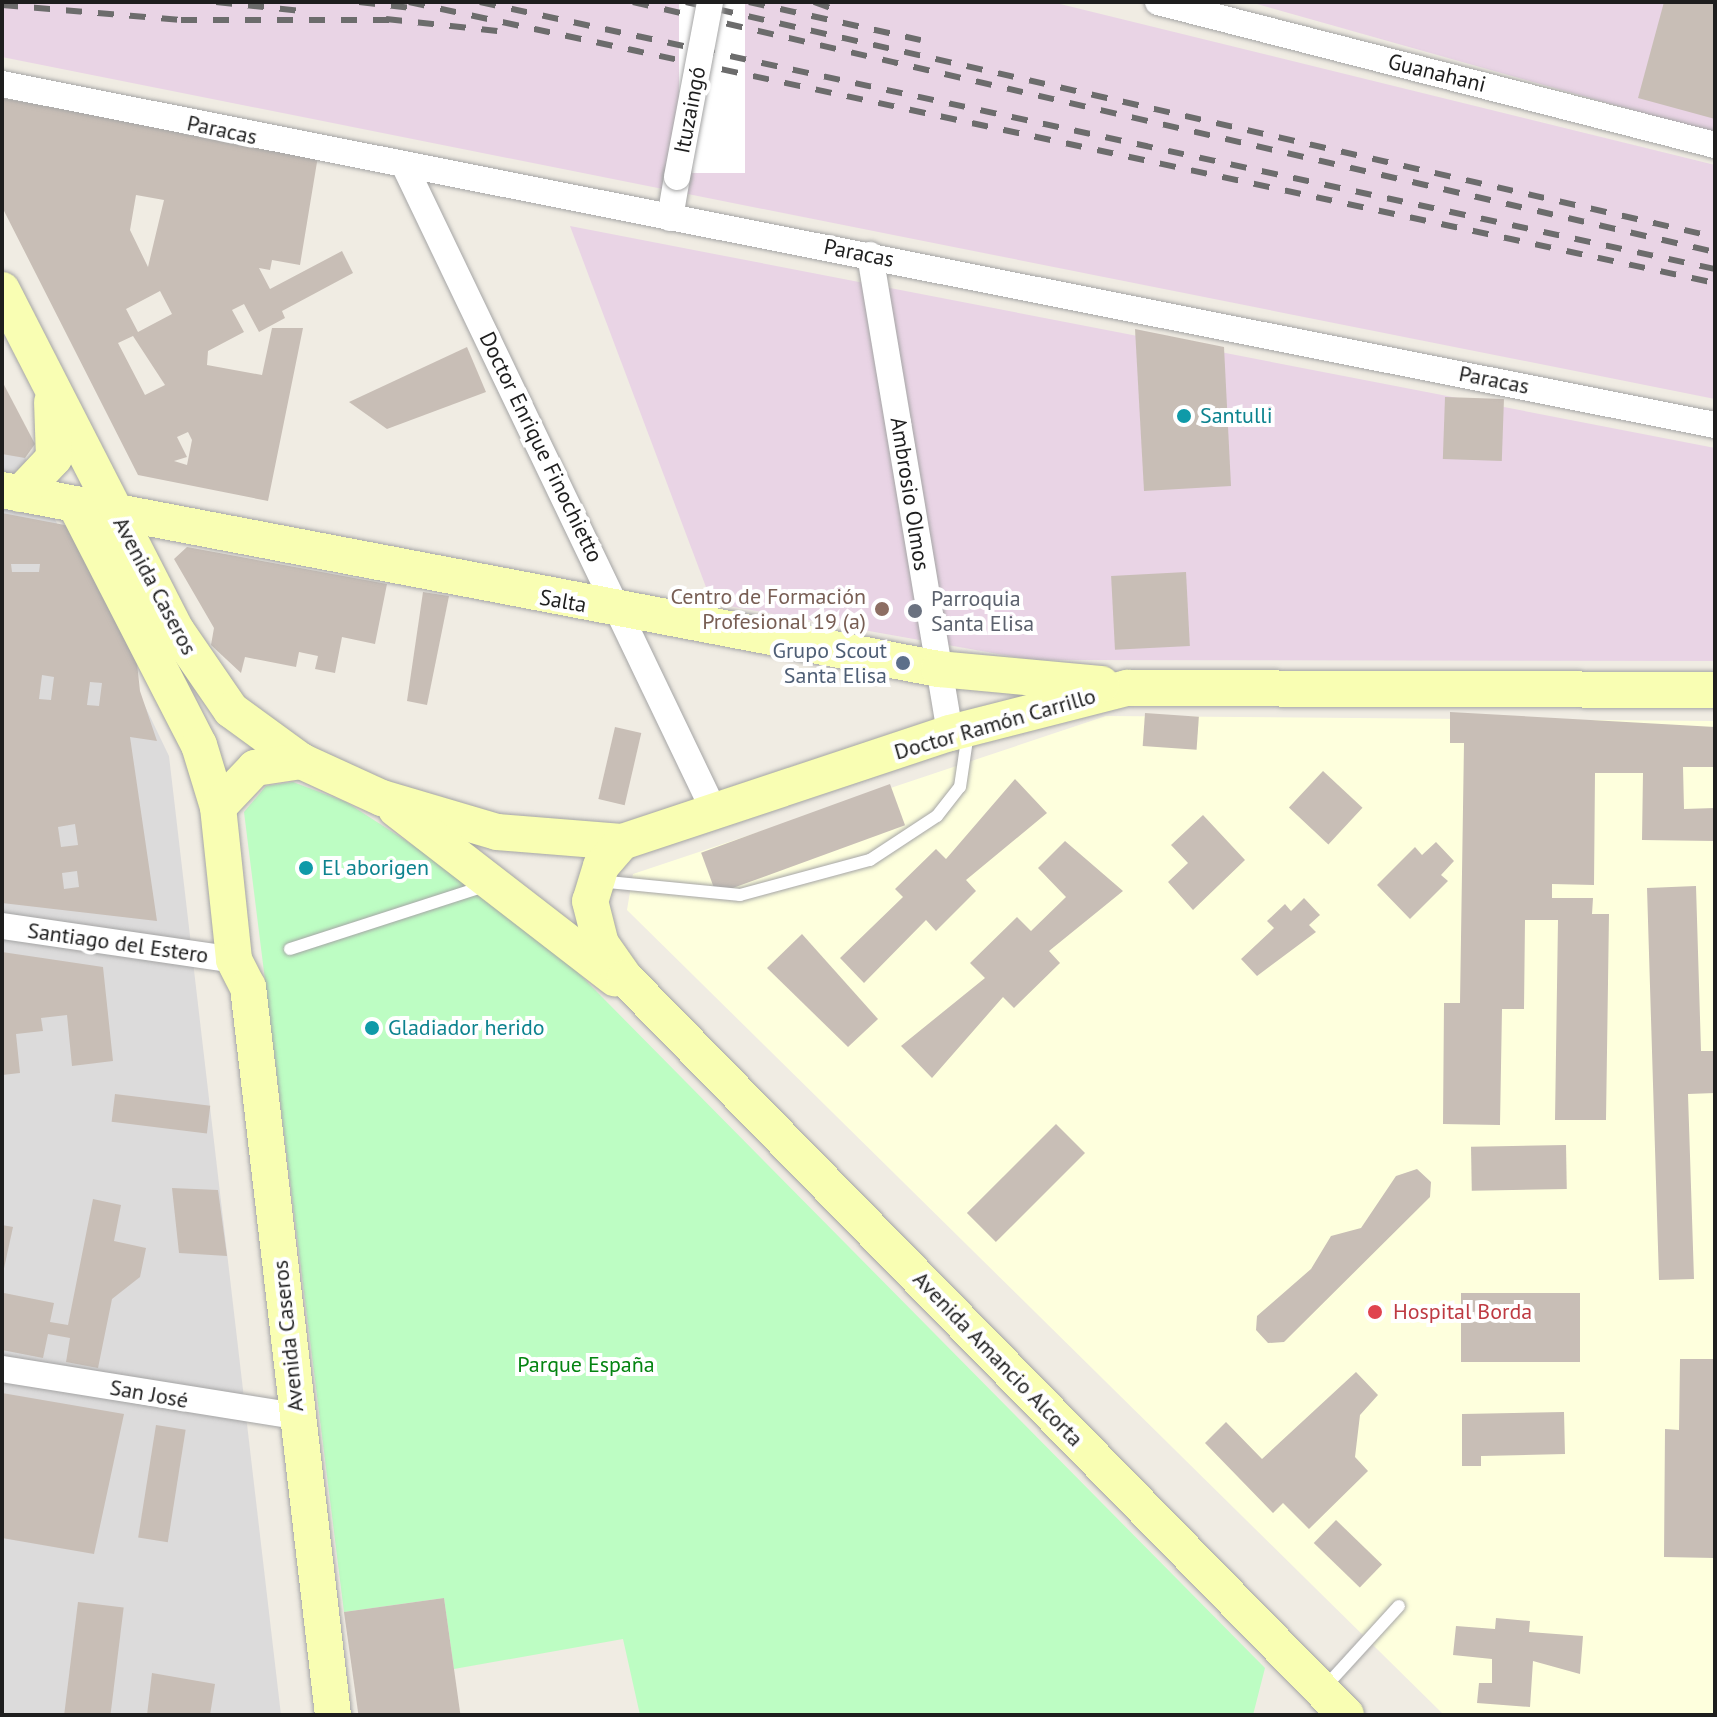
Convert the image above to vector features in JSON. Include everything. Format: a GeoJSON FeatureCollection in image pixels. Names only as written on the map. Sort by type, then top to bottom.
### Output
{"type":"FeatureCollection","features":[{"type":"Feature","properties":{"kind":"main road","name":"Avenida Caseros"},"geometry":{"type":"LineString","coordinates":[[2,290],[115,513],[219,694],[301,761]]}},
{"type":"Feature","properties":{"kind":"main road"},"geometry":{"type":"LineString","coordinates":[[11,492],[50,466],[58,441],[30,340]]}},
{"type":"Feature","properties":{"kind":"main road","name":"Salta"},"geometry":{"type":"LineString","coordinates":[[11,492],[621,611],[939,669],[1127,688]]}},
{"type":"Feature","properties":{"kind":"main road","name":"Avenida Caseros"},"geometry":{"type":"LineString","coordinates":[[75,504],[199,745],[218,807],[234,960],[248,987],[308,1715]]}},
{"type":"Feature","properties":{"kind":"main road","name":"Doctor Ramón Carrillo"},"geometry":{"type":"LineString","coordinates":[[301,761],[382,798],[519,836],[622,842],[960,730],[1127,688],[1715,690]]}},
{"type":"Feature","properties":{"kind":"main road"},"geometry":{"type":"LineString","coordinates":[[218,807],[255,768],[301,761]]}},
{"type":"Feature","properties":{"kind":"main road","name":"Avenida Amancio Alcorta"},"geometry":{"type":"LineString","coordinates":[[382,798],[648,1004]]}},
{"type":"Feature","properties":{"kind":"main road"},"geometry":{"type":"LineString","coordinates":[[595,880],[622,842]]}},
{"type":"Feature","properties":{"kind":"main road","name":"Avenida Amancio Alcorta"},"geometry":{"type":"LineString","coordinates":[[595,880],[590,901],[601,944],[648,1004],[1334,1703]]}},
{"type":"Feature","properties":{"kind":"main road","name":"Avenida Caseros"},"geometry":{"type":"LineString","coordinates":[[285,1416],[333,1715]]}},
{"type":"Feature","properties":{"kind":"street","name":"Ituzaingó"},"geometry":{"type":"LineString","coordinates":[[670,218],[710,2]]}},
{"type":"Feature","properties":{"kind":"street","name":"Guanahani"},"geometry":{"type":"LineString","coordinates":[[1158,2],[1715,145]]}},
{"type":"Feature","properties":{"kind":"street","name":"Paracas"},"geometry":{"type":"LineString","coordinates":[[2,84],[406,169],[870,255],[1715,425]]}},
{"type":"Feature","properties":{"kind":"street","name":"Doctor Enrique Finochietto"},"geometry":{"type":"LineString","coordinates":[[406,169],[621,611],[715,813]]}},
{"type":"Feature","properties":{"kind":"street","name":"Ambrosio Olmos"},"geometry":{"type":"LineString","coordinates":[[870,255],[939,669],[960,730]]}},
{"type":"Feature","properties":{"kind":"street","name":"Santiago del Estero"},"geometry":{"type":"LineString","coordinates":[[2,926],[234,960]]}},
{"type":"Feature","properties":{"kind":"street","name":"San José"},"geometry":{"type":"LineString","coordinates":[[2,1369],[285,1416]]}},
{"type":"Feature","properties":{"kind":"lane"},"geometry":{"type":"LineString","coordinates":[[595,880],[626,889],[740,895],[870,860],[937,816],[960,787],[960,730]]}},
{"type":"Feature","properties":{"kind":"lane"},"geometry":{"type":"LineString","coordinates":[[290,949],[495,883]]}},
{"type":"Feature","properties":{"kind":"lane"},"geometry":{"type":"LineString","coordinates":[[1334,1703],[1399,1606]]}},
{"type":"Feature","properties":{"kind":"shaded area"},"geometry":{"type":"Polygon","coordinates":[[[2,2],[1052,2],[1715,165],[1715,399],[2,57],[2,2]]]}},
{"type":"Feature","properties":{"kind":"shaded area"},"geometry":{"type":"Polygon","coordinates":[[[1250,2],[1715,2],[1715,133],[1487,69],[1250,2]]]}},
{"type":"Feature","properties":{"kind":"shaded area"},"geometry":{"type":"Polygon","coordinates":[[[570,226],[1715,448],[1715,661],[1032,660],[712,603],[570,226]]]}},
{"type":"Feature","properties":{"kind":"shaded area"},"geometry":{"type":"Polygon","coordinates":[[[2,409],[169,756],[281,1715],[2,1713],[2,409]]]}},
{"type":"Feature","properties":{"kind":"shaded area","name":"Hospital Borda"},"geometry":{"type":"Polygon","coordinates":[[[1106,716],[1715,721],[1715,1715],[1444,1715],[627,910],[633,874],[1106,716]]]}},
{"type":"Feature","properties":{"kind":"green space","name":"Parque España"},"geometry":{"type":"Polygon","coordinates":[[[293,782],[346,802],[521,915],[1265,1668],[1253,1715],[640,1715],[623,1639],[454,1669],[444,1598],[344,1612],[244,812],[266,786],[293,782]]]}},
{"type":"Feature","properties":{"kind":"pier"},"geometry":{"type":"Polygon","coordinates":[[[679,2],[745,2],[745,173],[679,173],[679,2]]]}},
{"type":"Feature","properties":{"kind":"building"},"geometry":{"type":"Polygon","coordinates":[[[1664,2],[1715,2],[1715,119],[1638,98],[1664,2]]]}},
{"type":"Feature","properties":{"kind":"building"},"geometry":{"type":"Polygon","coordinates":[[[2,98],[318,156],[300,265],[272,260],[270,270],[259,268],[270,289],[342,251],[353,273],[282,311],[285,318],[259,332],[244,304],[232,310],[244,332],[208,351],[207,365],[262,375],[272,328],[303,328],[268,501],[138,475],[2,207],[2,98]],[[136,195],[130,230],[148,267],[164,200],[136,195]],[[160,291],[126,309],[138,332],[172,314],[160,291]],[[133,336],[118,343],[145,395],[165,385],[133,336]],[[188,432],[177,437],[187,457],[174,461],[187,465],[192,440],[188,432]]]}},
{"type":"Feature","properties":{"kind":"building","name":"Santulli"},"geometry":{"type":"Polygon","coordinates":[[[1135,329],[1224,347],[1231,486],[1144,491],[1135,329]]]}},
{"type":"Feature","properties":{"kind":"building"},"geometry":{"type":"Polygon","coordinates":[[[467,347],[486,392],[387,429],[349,402],[467,347]]]}},
{"type":"Feature","properties":{"kind":"building"},"geometry":{"type":"Polygon","coordinates":[[[2,381],[35,444],[25,458],[2,454],[2,381]]]}},
{"type":"Feature","properties":{"kind":"building"},"geometry":{"type":"Polygon","coordinates":[[[1445,397],[1504,399],[1502,461],[1443,459],[1445,397]]]}},
{"type":"Feature","properties":{"kind":"building"},"geometry":{"type":"Polygon","coordinates":[[[2,513],[70,526],[135,645],[140,691],[157,741],[130,737],[157,921],[2,903],[2,513]],[[11,564],[12,572],[39,572],[40,564],[11,564]],[[42,675],[39,699],[51,700],[54,677],[42,675]],[[90,682],[87,705],[99,706],[102,683],[90,682]],[[75,824],[58,827],[61,847],[78,845],[75,824]],[[77,871],[62,873],[64,889],[79,887],[77,871]]]}},
{"type":"Feature","properties":{"kind":"building"},"geometry":{"type":"Polygon","coordinates":[[[187,547],[387,584],[375,644],[342,637],[335,673],[315,669],[318,656],[299,652],[296,667],[245,657],[241,673],[211,645],[214,628],[174,559],[187,547]]]}},
{"type":"Feature","properties":{"kind":"building"},"geometry":{"type":"Polygon","coordinates":[[[1186,572],[1190,646],[1115,650],[1111,576],[1186,572]]]}},
{"type":"Feature","properties":{"kind":"building"},"geometry":{"type":"Polygon","coordinates":[[[423,592],[449,596],[427,705],[407,701],[423,592]]]}},
{"type":"Feature","properties":{"kind":"building"},"geometry":{"type":"Polygon","coordinates":[[[1450,712],[1715,727],[1715,767],[1683,767],[1684,809],[1715,808],[1715,841],[1642,840],[1643,773],[1595,773],[1594,885],[1552,884],[1552,898],[1593,898],[1592,914],[1609,914],[1606,1120],[1555,1120],[1558,920],[1525,920],[1524,1009],[1502,1009],[1500,1125],[1443,1124],[1444,1003],[1460,1003],[1464,743],[1450,743],[1450,712]]]}},
{"type":"Feature","properties":{"kind":"building"},"geometry":{"type":"Polygon","coordinates":[[[1145,713],[1199,717],[1197,750],[1143,746],[1145,713]]]}},
{"type":"Feature","properties":{"kind":"building"},"geometry":{"type":"Polygon","coordinates":[[[615,727],[641,733],[625,805],[598,799],[615,727]]]}},
{"type":"Feature","properties":{"kind":"building"},"geometry":{"type":"Polygon","coordinates":[[[1323,771],[1362,808],[1328,844],[1289,808],[1323,771]]]}},
{"type":"Feature","properties":{"kind":"building"},"geometry":{"type":"Polygon","coordinates":[[[1015,779],[1047,813],[966,880],[976,891],[936,931],[926,920],[864,983],[840,958],[903,897],[895,889],[936,849],[946,859],[1015,779]]]}},
{"type":"Feature","properties":{"kind":"building"},"geometry":{"type":"Polygon","coordinates":[[[890,784],[905,825],[716,894],[701,853],[890,784]]]}},
{"type":"Feature","properties":{"kind":"building"},"geometry":{"type":"Polygon","coordinates":[[[1203,815],[1245,860],[1193,910],[1168,882],[1188,863],[1171,845],[1203,815]]]}},
{"type":"Feature","properties":{"kind":"building"},"geometry":{"type":"Polygon","coordinates":[[[1065,841],[1123,891],[1049,951],[1060,963],[1014,1008],[1003,997],[932,1078],[901,1046],[985,978],[970,963],[1017,917],[1031,931],[1066,897],[1038,868],[1065,841]]]}},
{"type":"Feature","properties":{"kind":"building"},"geometry":{"type":"Polygon","coordinates":[[[1436,842],[1454,861],[1441,875],[1448,881],[1410,919],[1377,885],[1415,847],[1422,855],[1436,842]]]}},
{"type":"Feature","properties":{"kind":"building"},"geometry":{"type":"Polygon","coordinates":[[[1696,886],[1701,1051],[1715,1051],[1715,1093],[1688,1094],[1694,1279],[1659,1280],[1647,888],[1696,886]]]}},
{"type":"Feature","properties":{"kind":"building"},"geometry":{"type":"Polygon","coordinates":[[[1304,898],[1320,915],[1309,925],[1316,932],[1257,976],[1241,959],[1274,928],[1267,921],[1285,904],[1291,911],[1304,898]]]}},
{"type":"Feature","properties":{"kind":"building"},"geometry":{"type":"Polygon","coordinates":[[[802,934],[878,1019],[848,1047],[767,968],[802,934]]]}},
{"type":"Feature","properties":{"kind":"building"},"geometry":{"type":"Polygon","coordinates":[[[2,952],[103,967],[113,1061],[72,1066],[67,1015],[41,1018],[43,1031],[16,1034],[20,1073],[2,1075],[2,952]]]}},
{"type":"Feature","properties":{"kind":"building"},"geometry":{"type":"Polygon","coordinates":[[[115,1094],[210,1106],[207,1133],[112,1122],[115,1094]]]}},
{"type":"Feature","properties":{"kind":"building"},"geometry":{"type":"Polygon","coordinates":[[[1056,1124],[1085,1153],[996,1242],[967,1213],[1056,1124]]]}},
{"type":"Feature","properties":{"kind":"building"},"geometry":{"type":"Polygon","coordinates":[[[1566,1145],[1567,1189],[1472,1191],[1471,1147],[1566,1145]]]}},
{"type":"Feature","properties":{"kind":"building"},"geometry":{"type":"Polygon","coordinates":[[[1417,1169],[1431,1182],[1430,1197],[1284,1342],[1268,1343],[1256,1330],[1257,1316],[1311,1269],[1331,1236],[1361,1228],[1396,1176],[1417,1169]]]}},
{"type":"Feature","properties":{"kind":"building"},"geometry":{"type":"Polygon","coordinates":[[[172,1188],[218,1190],[227,1256],[179,1253],[172,1188]]]}},
{"type":"Feature","properties":{"kind":"building"},"geometry":{"type":"Polygon","coordinates":[[[93,1199],[121,1205],[114,1241],[146,1248],[140,1277],[112,1299],[98,1368],[66,1362],[70,1338],[48,1334],[43,1358],[2,1350],[4,1293],[54,1303],[50,1322],[68,1325],[93,1199]]]}},
{"type":"Feature","properties":{"kind":"building"},"geometry":{"type":"Polygon","coordinates":[[[2,1225],[13,1227],[3,1273],[2,1273],[2,1225]]]}},
{"type":"Feature","properties":{"kind":"building"},"geometry":{"type":"Polygon","coordinates":[[[1461,1293],[1580,1293],[1580,1362],[1461,1362],[1461,1293]]]}},
{"type":"Feature","properties":{"kind":"building"},"geometry":{"type":"Polygon","coordinates":[[[1680,1359],[1715,1359],[1715,1558],[1664,1557],[1665,1429],[1679,1430],[1680,1359]]]}},
{"type":"Feature","properties":{"kind":"building"},"geometry":{"type":"Polygon","coordinates":[[[1356,1372],[1378,1395],[1360,1415],[1355,1457],[1368,1471],[1309,1529],[1283,1503],[1273,1513],[1205,1443],[1226,1422],[1262,1459],[1356,1372]]]}},
{"type":"Feature","properties":{"kind":"building"},"geometry":{"type":"Polygon","coordinates":[[[2,1393],[124,1414],[94,1554],[2,1538],[2,1393]]]}},
{"type":"Feature","properties":{"kind":"building"},"geometry":{"type":"Polygon","coordinates":[[[1564,1412],[1565,1454],[1481,1456],[1481,1466],[1462,1466],[1462,1414],[1564,1412]]]}},
{"type":"Feature","properties":{"kind":"building"},"geometry":{"type":"Polygon","coordinates":[[[156,1425],[186,1430],[168,1542],[138,1538],[156,1425]]]}},
{"type":"Feature","properties":{"kind":"building"},"geometry":{"type":"Polygon","coordinates":[[[1336,1520],[1382,1564],[1360,1587],[1314,1543],[1336,1520]]]}},
{"type":"Feature","properties":{"kind":"building"},"geometry":{"type":"Polygon","coordinates":[[[444,1598],[460,1715],[358,1715],[344,1612],[444,1598]]]}},
{"type":"Feature","properties":{"kind":"building"},"geometry":{"type":"Polygon","coordinates":[[[78,1602],[124,1608],[110,1715],[64,1715],[78,1602]]]}},
{"type":"Feature","properties":{"kind":"building"},"geometry":{"type":"Polygon","coordinates":[[[1496,1618],[1530,1621],[1529,1632],[1583,1636],[1580,1674],[1533,1661],[1530,1707],[1477,1703],[1479,1683],[1492,1683],[1492,1659],[1453,1655],[1456,1626],[1495,1629],[1496,1618]]]}},
{"type":"Feature","properties":{"kind":"building"},"geometry":{"type":"Polygon","coordinates":[[[152,1673],[215,1684],[210,1715],[147,1715],[152,1673]]]}},
{"type":"Feature","properties":{"kind":"railway"},"geometry":{"type":"LineString","coordinates":[[216,2],[302,11]]}},
{"type":"Feature","properties":{"kind":"railway"},"geometry":{"type":"LineString","coordinates":[[359,2],[421,9]]}},
{"type":"Feature","properties":{"kind":"railway"},"geometry":{"type":"LineString","coordinates":[[409,2],[1715,283]]}},
{"type":"Feature","properties":{"kind":"railway"},"geometry":{"type":"LineString","coordinates":[[480,2],[1715,269]]}},
{"type":"Feature","properties":{"kind":"railway"},"geometry":{"type":"LineString","coordinates":[[633,2],[1715,252]]}},
{"type":"Feature","properties":{"kind":"railway"},"geometry":{"type":"LineString","coordinates":[[686,2],[1715,237]]}},
{"type":"Feature","properties":{"kind":"railway"},"geometry":{"type":"LineString","coordinates":[[749,2],[921,40]]}},
{"type":"Feature","properties":{"kind":"railway"},"geometry":{"type":"LineString","coordinates":[[814,2],[842,12]]}},
{"type":"Feature","properties":{"kind":"railway"},"geometry":{"type":"LineString","coordinates":[[2,5],[181,20],[396,20]]}},
{"type":"Feature","properties":{"kind":"railway"},"geometry":{"type":"LineString","coordinates":[[386,19],[497,31]]}},
{"type":"Feature","properties":{"kind":"place","name":"Santulli"},"geometry":{"type":"Point","coordinates":[1184,416]}},
{"type":"Feature","properties":{"kind":"place","name":"Centro de Formación Profesional 19 (a)"},"geometry":{"type":"Point","coordinates":[882,609]}},
{"type":"Feature","properties":{"kind":"place","name":"Parroquia Santa Elisa"},"geometry":{"type":"Point","coordinates":[915,611]}},
{"type":"Feature","properties":{"kind":"place","name":"Grupo Scout Santa Elisa"},"geometry":{"type":"Point","coordinates":[903,663]}},
{"type":"Feature","properties":{"kind":"place","name":"El aborigen"},"geometry":{"type":"Point","coordinates":[306,868]}},
{"type":"Feature","properties":{"kind":"place","name":"Gladiador herido"},"geometry":{"type":"Point","coordinates":[372,1028]}},
{"type":"Feature","properties":{"kind":"place","name":"Hospital Borda"},"geometry":{"type":"Point","coordinates":[1375,1312]}}]}
